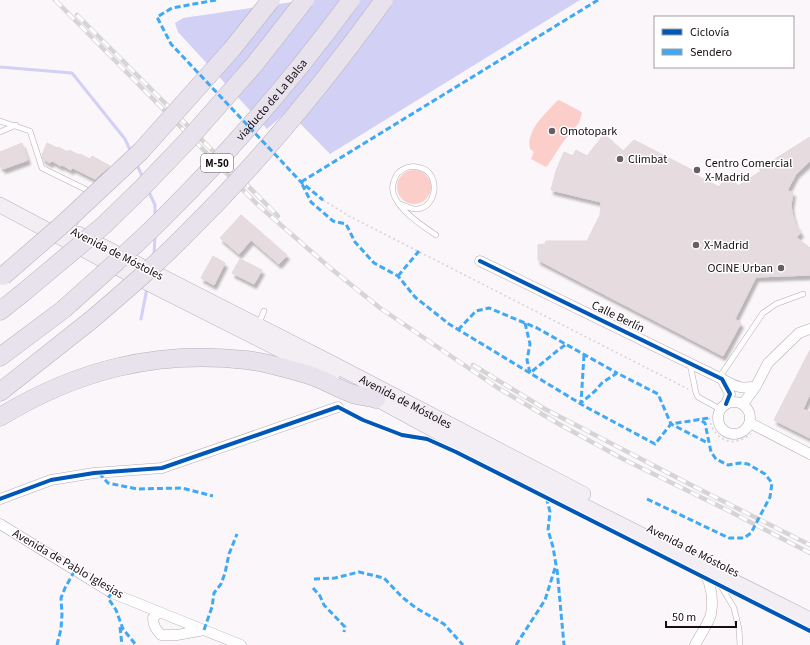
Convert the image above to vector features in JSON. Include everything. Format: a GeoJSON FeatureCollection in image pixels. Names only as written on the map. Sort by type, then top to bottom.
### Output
{"type":"FeatureCollection","features":[{"type":"Feature","properties":{"kind":"highway"},"geometry":{"type":"LineString","coordinates":[[2,278],[63,224],[141,151],[232,49],[271,0]]}},
{"type":"Feature","properties":{"kind":"highway"},"geometry":{"type":"LineString","coordinates":[[0,310],[24,292],[104,225],[147,183],[188,140],[254,65],[305,0]]}},
{"type":"Feature","properties":{"kind":"highway","name":"viaducto de La Balsa"},"geometry":{"type":"LineString","coordinates":[[0,357],[64,309],[169,213],[241,137],[285,86],[351,0]]}},
{"type":"Feature","properties":{"kind":"highway"},"geometry":{"type":"LineString","coordinates":[[0,392],[71,337],[134,284],[189,232],[259,158],[306,103],[384,0]]}},
{"type":"Feature","properties":{"kind":"highway"},"geometry":{"type":"LineString","coordinates":[[0,383],[71,337]]}},
{"type":"Feature","properties":{"kind":"highway"},"geometry":{"type":"LineString","coordinates":[[0,417],[42,394],[76,379],[108,369],[167,359],[207,357],[248,360],[304,373],[354,394],[376,399]]}},
{"type":"Feature","properties":{"kind":"main road","name":"Avenida de Móstoles"},"geometry":{"type":"LineString","coordinates":[[0,195],[69,235],[447,437],[810,620]]}},
{"type":"Feature","properties":{"kind":"main road","name":"Avenida de Móstoles"},"geometry":{"type":"LineString","coordinates":[[0,205],[69,235]]}},
{"type":"Feature","properties":{"kind":"main road","name":"Avenida de Móstoles"},"geometry":{"type":"LineString","coordinates":[[149,277],[257,325],[644,526],[810,609]]}},
{"type":"Feature","properties":{"kind":"street","name":"Calle Berlín"},"geometry":{"type":"LineString","coordinates":[[480,261],[738,387],[747,388],[756,386]]}},
{"type":"Feature","properties":{"kind":"street"},"geometry":{"type":"LineString","coordinates":[[743,404],[756,386],[768,362],[799,333],[810,329]]}},
{"type":"Feature","properties":{"kind":"street"},"geometry":{"type":"LineString","coordinates":[[721,378],[730,394],[718,416],[720,426],[728,433],[733,435],[743,432],[750,423],[750,413],[743,404],[734,402],[723,407]]}},
{"type":"Feature","properties":{"kind":"street"},"geometry":{"type":"LineString","coordinates":[[0,499],[51,480],[94,473],[162,468],[338,407]]}},
{"type":"Feature","properties":{"kind":"street"},"geometry":{"type":"LineString","coordinates":[[750,423],[810,454]]}},
{"type":"Feature","properties":{"kind":"street","name":"Avenida de Pablo Iglesias"},"geometry":{"type":"LineString","coordinates":[[0,524],[112,593],[241,645]]}},
{"type":"Feature","properties":{"kind":"street","name":"Avenida de Móstoles"},"geometry":{"type":"LineString","coordinates":[[695,645],[710,615],[711,589],[706,567]]}},
{"type":"Feature","properties":{"kind":"street"},"geometry":{"type":"LineString","coordinates":[[159,612],[153,618],[153,624],[161,635],[177,635],[204,630]]}},
{"type":"Feature","properties":{"kind":"lane"},"geometry":{"type":"LineString","coordinates":[[0,121],[16,125],[30,131],[42,168],[91,192],[69,235]]}},
{"type":"Feature","properties":{"kind":"lane"},"geometry":{"type":"LineString","coordinates":[[0,132],[16,125]]}},
{"type":"Feature","properties":{"kind":"lane"},"geometry":{"type":"LineString","coordinates":[[400,204],[409,208],[418,209],[430,202],[435,190],[432,177],[422,168],[409,166],[397,173],[392,186],[395,199],[404,211],[436,235]]}},
{"type":"Feature","properties":{"kind":"lane"},"geometry":{"type":"LineString","coordinates":[[721,378],[763,313],[776,304],[803,294]]}},
{"type":"Feature","properties":{"kind":"lane"},"geometry":{"type":"LineString","coordinates":[[257,325],[264,311]]}},
{"type":"Feature","properties":{"kind":"lane"},"geometry":{"type":"LineString","coordinates":[[690,364],[698,397],[723,407]]}},
{"type":"Feature","properties":{"kind":"lane"},"geometry":{"type":"LineString","coordinates":[[706,567],[717,580],[734,608],[739,629],[740,645]]}},
{"type":"Feature","properties":{"kind":"path"},"geometry":{"type":"LineString","coordinates":[[323,200],[349,216],[688,389]]}},
{"type":"Feature","properties":{"kind":"path"},"geometry":{"type":"LineString","coordinates":[[709,418],[717,435],[726,441],[736,442],[746,438],[752,433],[756,433]]}},
{"type":"Feature","properties":{"kind":"shaded area","name":"Omotopark"},"geometry":{"type":"Polygon","coordinates":[[[559,100],[582,113],[579,123],[563,142],[546,167],[531,159],[534,152],[530,149],[531,135],[547,111],[559,100]]]}},
{"type":"Feature","properties":{"kind":"shaded area"},"geometry":{"type":"Polygon","coordinates":[[[414,170],[426,175],[431,187],[426,199],[414,204],[402,199],[397,187],[402,175],[414,170]]]}},
{"type":"Feature","properties":{"kind":"water"},"geometry":{"type":"Polygon","coordinates":[[[306,0],[580,0],[330,154],[288,111],[267,129],[178,32],[175,23],[183,18],[306,0]]]}},
{"type":"Feature","properties":{"kind":"building","name":"X-Madrid"},"geometry":{"type":"Polygon","coordinates":[[[604,134],[623,151],[634,140],[696,172],[694,174],[719,187],[722,182],[734,181],[738,186],[761,171],[759,169],[810,137],[810,161],[796,174],[787,191],[793,192],[791,205],[792,213],[795,223],[801,233],[796,237],[810,248],[810,275],[756,277],[735,319],[741,323],[723,356],[538,260],[538,245],[545,244],[546,241],[587,241],[600,215],[601,202],[551,190],[556,171],[564,152],[573,156],[576,150],[587,156],[604,134]]]}},
{"type":"Feature","properties":{"kind":"building"},"geometry":{"type":"Polygon","coordinates":[[[22,143],[28,160],[3,169],[2,166],[0,167],[0,152],[22,143]]]}},
{"type":"Feature","properties":{"kind":"building"},"geometry":{"type":"Polygon","coordinates":[[[47,143],[90,159],[92,156],[110,166],[95,179],[73,168],[71,170],[52,161],[50,163],[43,159],[42,155],[47,143]]]}},
{"type":"Feature","properties":{"kind":"building"},"geometry":{"type":"Polygon","coordinates":[[[241,215],[287,255],[279,264],[251,240],[239,254],[220,238],[241,215]]]}},
{"type":"Feature","properties":{"kind":"building"},"geometry":{"type":"Polygon","coordinates":[[[213,256],[225,263],[214,285],[201,278],[213,256]]]}},
{"type":"Feature","properties":{"kind":"building"},"geometry":{"type":"Polygon","coordinates":[[[240,259],[262,270],[254,284],[232,273],[240,259]]]}},
{"type":"Feature","properties":{"kind":"building"},"geometry":{"type":"Polygon","coordinates":[[[810,350],[810,394],[803,409],[810,412],[810,438],[774,420],[810,350]]]}},
{"type":"Feature","properties":{"kind":"waterway"},"geometry":{"type":"LineString","coordinates":[[0,67],[72,73],[125,139],[131,152]]}},
{"type":"Feature","properties":{"kind":"waterway"},"geometry":{"type":"LineString","coordinates":[[137,165],[143,178]]}},
{"type":"Feature","properties":{"kind":"waterway"},"geometry":{"type":"LineString","coordinates":[[148,190],[155,205],[155,217]]}},
{"type":"Feature","properties":{"kind":"waterway"},"geometry":{"type":"LineString","coordinates":[[154,255],[155,236]]}},
{"type":"Feature","properties":{"kind":"waterway"},"geometry":{"type":"LineString","coordinates":[[141,319],[147,288]]}},
{"type":"Feature","properties":{"kind":"railway"},"geometry":{"type":"LineString","coordinates":[[55,0],[258,205],[329,267],[380,308],[498,388],[557,423],[625,460],[810,553]]}},
{"type":"Feature","properties":{"kind":"railway"},"geometry":{"type":"LineString","coordinates":[[77,15],[278,216]]}},
{"type":"Feature","properties":{"kind":"railway"},"geometry":{"type":"LineString","coordinates":[[473,365],[545,409],[810,545]]}},
{"type":"Feature","properties":{"kind":"marked path"},"geometry":{"type":"LineString","coordinates":[[216,0],[172,8],[157,17],[171,44],[301,182],[323,200]]}},
{"type":"Feature","properties":{"kind":"marked path"},"geometry":{"type":"LineString","coordinates":[[598,0],[301,182],[311,202],[333,221],[346,224],[355,242],[374,263],[398,276],[415,297],[449,324],[586,407],[655,444],[671,424],[709,418]]}},
{"type":"Feature","properties":{"kind":"marked path"},"geometry":{"type":"LineString","coordinates":[[398,276],[419,251]]}},
{"type":"Feature","properties":{"kind":"marked path"},"geometry":{"type":"LineString","coordinates":[[458,330],[476,311],[489,308],[537,328],[617,373]]}},
{"type":"Feature","properties":{"kind":"marked path"},"geometry":{"type":"LineString","coordinates":[[525,323],[530,344],[527,360],[530,373],[565,345]]}},
{"type":"Feature","properties":{"kind":"marked path"},"geometry":{"type":"LineString","coordinates":[[584,355],[581,403],[602,383],[617,373],[658,394],[671,424],[708,443]]}},
{"type":"Feature","properties":{"kind":"marked path"},"geometry":{"type":"LineString","coordinates":[[647,499],[729,538],[744,538],[751,533],[770,497],[772,483],[765,474],[748,464],[740,463],[728,465],[716,459],[711,452],[705,423],[699,419]]}},
{"type":"Feature","properties":{"kind":"marked path"},"geometry":{"type":"LineString","coordinates":[[99,473],[108,483],[137,489],[182,488],[213,496]]}},
{"type":"Feature","properties":{"kind":"marked path"},"geometry":{"type":"LineString","coordinates":[[516,645],[545,600],[556,565],[548,530],[550,512],[547,500]]}},
{"type":"Feature","properties":{"kind":"marked path"},"geometry":{"type":"LineString","coordinates":[[204,630],[212,607],[214,593],[221,584],[229,554],[237,534]]}},
{"type":"Feature","properties":{"kind":"marked path"},"geometry":{"type":"LineString","coordinates":[[557,569],[564,645]]}},
{"type":"Feature","properties":{"kind":"marked path"},"geometry":{"type":"LineString","coordinates":[[57,645],[61,629],[61,598],[75,570]]}},
{"type":"Feature","properties":{"kind":"marked path"},"geometry":{"type":"LineString","coordinates":[[314,579],[335,578],[359,572],[384,578],[402,597],[416,608],[444,624],[463,645]]}},
{"type":"Feature","properties":{"kind":"marked path"},"geometry":{"type":"LineString","coordinates":[[313,588],[320,596],[324,605],[345,627],[344,632]]}},
{"type":"Feature","properties":{"kind":"marked path"},"geometry":{"type":"LineString","coordinates":[[112,593],[108,598],[116,610],[123,629],[136,645]]}},
{"type":"Feature","properties":{"kind":"marked path"},"geometry":{"type":"LineString","coordinates":[[120,627],[122,645]]}},
{"type":"Feature","properties":{"kind":"cycle path"},"geometry":{"type":"LineString","coordinates":[[480,261],[722,379],[730,394],[726,404]]}},
{"type":"Feature","properties":{"kind":"cycle path"},"geometry":{"type":"LineString","coordinates":[[0,499],[51,480],[94,473],[162,468],[338,407],[363,420],[402,435],[427,439],[456,452],[810,631]]}},
{"type":"Feature","properties":{"kind":"place","name":"Omotopark"},"geometry":{"type":"Point","coordinates":[552,131]}},
{"type":"Feature","properties":{"kind":"place","name":"Climbat"},"geometry":{"type":"Point","coordinates":[620,159]}},
{"type":"Feature","properties":{"kind":"place","name":"Centro Comercial X-Madrid"},"geometry":{"type":"Point","coordinates":[697,170]}},
{"type":"Feature","properties":{"kind":"place","name":"X-Madrid"},"geometry":{"type":"Point","coordinates":[696,245]}},
{"type":"Feature","properties":{"kind":"place","name":"OCINE Urban"},"geometry":{"type":"Point","coordinates":[781,268]}}]}
